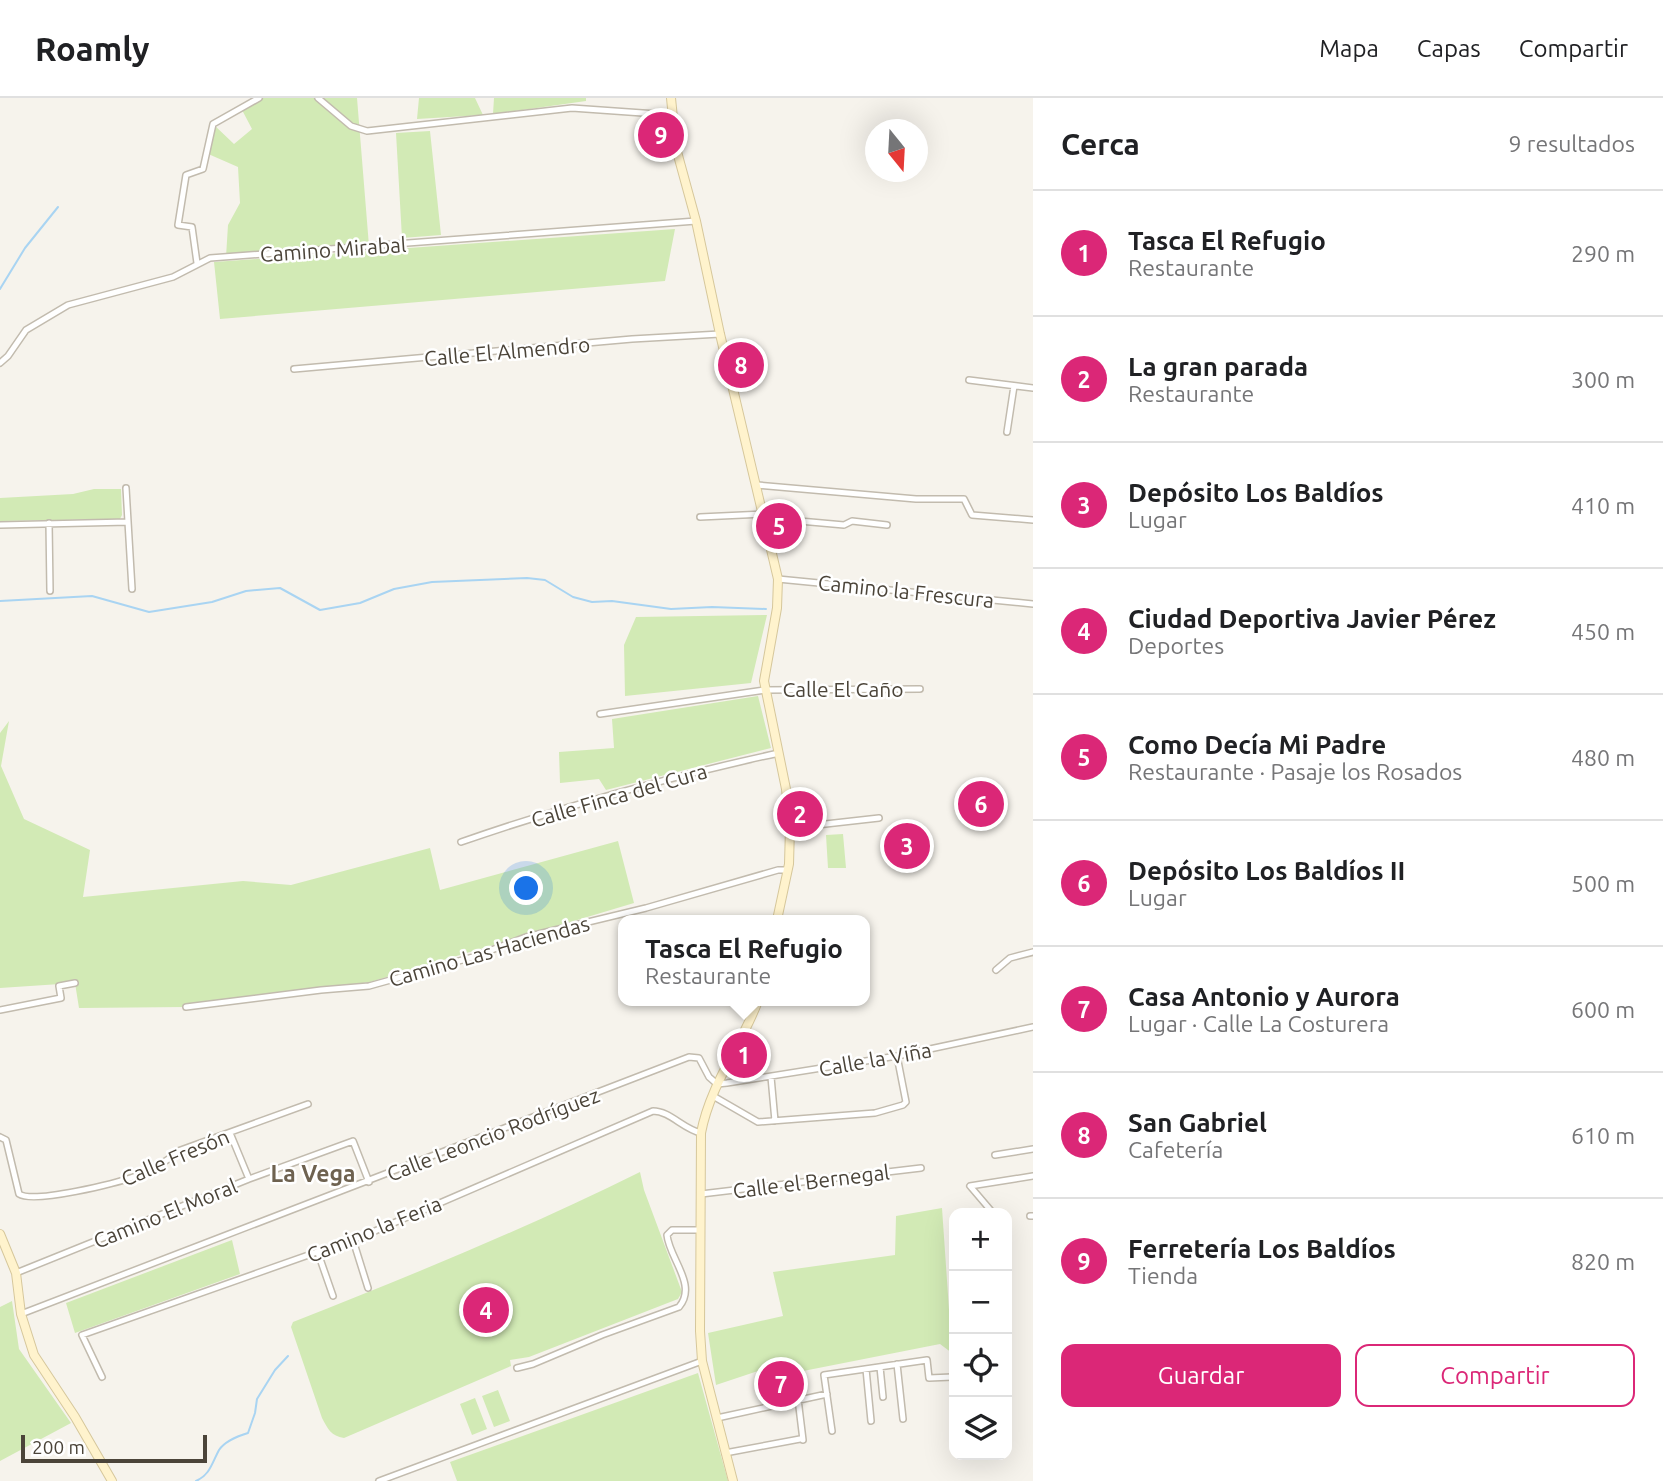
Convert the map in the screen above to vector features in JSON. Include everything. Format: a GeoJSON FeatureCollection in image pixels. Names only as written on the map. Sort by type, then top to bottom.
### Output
{"type":"FeatureCollection","features":[{"type":"Feature","properties":{"kind":"main road"},"geometry":{"type":"LineString","coordinates":[[671,98],[676,148],[696,221],[778,579],[778,608],[766,665],[765,690],[786,789],[790,828],[788,870],[778,915]]}},
{"type":"Feature","properties":{"kind":"main road"},"geometry":{"type":"LineString","coordinates":[[733,1481],[702,1361],[701,1133],[717,1084],[748,1028],[756,1006]]}},
{"type":"Feature","properties":{"kind":"main road"},"geometry":{"type":"LineString","coordinates":[[0,1234],[16,1273],[21,1314],[34,1355],[75,1417],[112,1481]]}},
{"type":"Feature","properties":{"kind":"street"},"geometry":{"type":"LineString","coordinates":[[197,263],[192,227],[178,225],[186,175],[203,169],[213,124],[259,98]]}},
{"type":"Feature","properties":{"kind":"street"},"geometry":{"type":"LineString","coordinates":[[318,98],[351,126],[367,131],[572,108],[671,115]]}},
{"type":"Feature","properties":{"kind":"street","name":"Camino Mirabal"},"geometry":{"type":"LineString","coordinates":[[0,363],[26,330],[68,305],[173,277],[210,258],[696,221]]}},
{"type":"Feature","properties":{"kind":"street","name":"Calle El Almendro"},"geometry":{"type":"LineString","coordinates":[[294,369],[632,339],[720,334]]}},
{"type":"Feature","properties":{"kind":"street"},"geometry":{"type":"LineString","coordinates":[[969,380],[1033,388]]}},
{"type":"Feature","properties":{"kind":"street"},"geometry":{"type":"LineString","coordinates":[[1007,432],[1014,386]]}},
{"type":"Feature","properties":{"kind":"street"},"geometry":{"type":"LineString","coordinates":[[757,485],[916,499],[964,499],[972,515],[1033,520]]}},
{"type":"Feature","properties":{"kind":"street"},"geometry":{"type":"LineString","coordinates":[[126,488],[132,589]]}},
{"type":"Feature","properties":{"kind":"street"},"geometry":{"type":"LineString","coordinates":[[700,517],[765,516],[844,525],[852,521],[887,525]]}},
{"type":"Feature","properties":{"kind":"street"},"geometry":{"type":"LineString","coordinates":[[0,525],[128,522]]}},
{"type":"Feature","properties":{"kind":"street"},"geometry":{"type":"LineString","coordinates":[[49,523],[50,591]]}},
{"type":"Feature","properties":{"kind":"street","name":"Camino la Frescura"},"geometry":{"type":"LineString","coordinates":[[778,579],[1033,604]]}},
{"type":"Feature","properties":{"kind":"street","name":"Calle El Caño"},"geometry":{"type":"LineString","coordinates":[[600,714],[765,690],[920,690]]}},
{"type":"Feature","properties":{"kind":"street","name":"Calle Finca del Cura"},"geometry":{"type":"LineString","coordinates":[[461,842],[513,824],[652,784],[779,753]]}},
{"type":"Feature","properties":{"kind":"street"},"geometry":{"type":"LineString","coordinates":[[790,828],[879,818]]}},
{"type":"Feature","properties":{"kind":"street","name":"Camino Las Haciendas"},"geometry":{"type":"LineString","coordinates":[[186,1007],[369,986],[500,948],[526,937],[646,908],[778,870],[788,870]]}},
{"type":"Feature","properties":{"kind":"street"},"geometry":{"type":"LineString","coordinates":[[996,970],[1010,958],[1033,952]]}},
{"type":"Feature","properties":{"kind":"street"},"geometry":{"type":"LineString","coordinates":[[0,1010],[61,998],[59,986],[75,983]]}},
{"type":"Feature","properties":{"kind":"street","name":"Calle la Viña"},"geometry":{"type":"LineString","coordinates":[[717,1084],[897,1056],[1033,1027]]}},
{"type":"Feature","properties":{"kind":"street"},"geometry":{"type":"LineString","coordinates":[[713,1096],[758,1122],[875,1114],[906,1102],[897,1056]]}},
{"type":"Feature","properties":{"kind":"street","name":"Calle Leoncio Rodríguez"},"geometry":{"type":"LineString","coordinates":[[21,1314],[690,1057],[699,1058],[709,1077],[717,1084]]}},
{"type":"Feature","properties":{"kind":"street"},"geometry":{"type":"LineString","coordinates":[[771,1077],[775,1121]]}},
{"type":"Feature","properties":{"kind":"street","name":"Calle Fresón"},"geometry":{"type":"LineString","coordinates":[[0,1137],[6,1140],[19,1194],[25,1198],[54,1196],[125,1179],[170,1159],[178,1151],[308,1104]]}},
{"type":"Feature","properties":{"kind":"street","name":"Camino la Feria"},"geometry":{"type":"LineString","coordinates":[[102,1377],[82,1335],[353,1240],[653,1111],[660,1111],[691,1131],[701,1133]]}},
{"type":"Feature","properties":{"kind":"street"},"geometry":{"type":"LineString","coordinates":[[230,1133],[249,1179]]}},
{"type":"Feature","properties":{"kind":"street","name":"Camino El Moral"},"geometry":{"type":"LineString","coordinates":[[16,1273],[249,1179],[354,1141],[369,1182]]}},
{"type":"Feature","properties":{"kind":"street"},"geometry":{"type":"LineString","coordinates":[[995,1155],[1033,1149]]}},
{"type":"Feature","properties":{"kind":"street","name":"Calle el Bernegal"},"geometry":{"type":"LineString","coordinates":[[701,1195],[921,1168]]}},
{"type":"Feature","properties":{"kind":"street"},"geometry":{"type":"LineString","coordinates":[[989,1208],[970,1186],[1033,1176]]}},
{"type":"Feature","properties":{"kind":"street"},"geometry":{"type":"LineString","coordinates":[[517,1368],[679,1307],[686,1296],[685,1281],[667,1243],[667,1235],[672,1230],[700,1230]]}},
{"type":"Feature","properties":{"kind":"street"},"geometry":{"type":"LineString","coordinates":[[353,1240],[368,1287]]}},
{"type":"Feature","properties":{"kind":"street"},"geometry":{"type":"LineString","coordinates":[[318,1252],[333,1296]]}},
{"type":"Feature","properties":{"kind":"street"},"geometry":{"type":"LineString","coordinates":[[832,1432],[824,1375],[928,1360],[929,1378],[949,1377]]}},
{"type":"Feature","properties":{"kind":"street"},"geometry":{"type":"LineString","coordinates":[[379,1481],[702,1361]]}},
{"type":"Feature","properties":{"kind":"street"},"geometry":{"type":"LineString","coordinates":[[898,1364],[903,1419]]}},
{"type":"Feature","properties":{"kind":"street"},"geometry":{"type":"LineString","coordinates":[[880,1367],[883,1397]]}},
{"type":"Feature","properties":{"kind":"street"},"geometry":{"type":"LineString","coordinates":[[866,1369],[871,1421]]}},
{"type":"Feature","properties":{"kind":"street"},"geometry":{"type":"LineString","coordinates":[[716,1418],[827,1394]]}},
{"type":"Feature","properties":{"kind":"street"},"geometry":{"type":"LineString","coordinates":[[725,1453],[801,1439],[798,1399]]}},
{"type":"Feature","properties":{"kind":"green space"},"geometry":{"type":"Polygon","coordinates":[[[259,98],[357,98],[369,246],[226,257],[228,225],[240,203],[238,167],[206,153],[213,124],[234,144],[252,129],[241,108],[259,98]]]}},
{"type":"Feature","properties":{"kind":"green space"},"geometry":{"type":"Polygon","coordinates":[[[419,98],[475,98],[483,115],[417,119],[419,98]]]}},
{"type":"Feature","properties":{"kind":"green space"},"geometry":{"type":"Polygon","coordinates":[[[494,98],[586,98],[586,101],[493,114],[494,98]]]}},
{"type":"Feature","properties":{"kind":"green space"},"geometry":{"type":"Polygon","coordinates":[[[430,131],[441,235],[402,238],[396,133],[430,131]]]}},
{"type":"Feature","properties":{"kind":"green space"},"geometry":{"type":"Polygon","coordinates":[[[675,229],[665,281],[220,319],[214,262],[675,229]]]}},
{"type":"Feature","properties":{"kind":"green space"},"geometry":{"type":"Polygon","coordinates":[[[94,489],[121,489],[120,519],[0,521],[0,498],[73,494],[94,489]]]}},
{"type":"Feature","properties":{"kind":"green space"},"geometry":{"type":"Polygon","coordinates":[[[767,615],[751,683],[625,696],[624,645],[636,617],[767,615]]]}},
{"type":"Feature","properties":{"kind":"green space"},"geometry":{"type":"Polygon","coordinates":[[[758,696],[771,748],[606,790],[599,779],[560,783],[559,752],[614,748],[612,719],[758,696]]]}},
{"type":"Feature","properties":{"kind":"green space"},"geometry":{"type":"Polygon","coordinates":[[[9,721],[1,766],[24,819],[90,850],[83,897],[243,881],[291,885],[430,848],[440,890],[618,841],[634,903],[370,982],[186,1007],[79,1008],[75,983],[0,988],[0,733],[9,721]]]}},
{"type":"Feature","properties":{"kind":"green space"},"geometry":{"type":"Polygon","coordinates":[[[843,834],[846,868],[828,868],[826,835],[843,834]]]}},
{"type":"Feature","properties":{"kind":"green space"},"geometry":{"type":"Polygon","coordinates":[[[640,1172],[644,1190],[682,1292],[678,1299],[529,1357],[510,1360],[511,1366],[344,1438],[330,1431],[322,1418],[291,1327],[293,1322],[468,1251],[640,1172]]]}},
{"type":"Feature","properties":{"kind":"green space"},"geometry":{"type":"Polygon","coordinates":[[[942,1208],[949,1351],[940,1344],[788,1374],[786,1365],[776,1365],[716,1385],[708,1333],[783,1316],[773,1272],[895,1255],[896,1216],[942,1208]]]}},
{"type":"Feature","properties":{"kind":"green space"},"geometry":{"type":"Polygon","coordinates":[[[232,1240],[240,1274],[75,1333],[66,1303],[232,1240]]]}},
{"type":"Feature","properties":{"kind":"green space"},"geometry":{"type":"Polygon","coordinates":[[[12,1301],[19,1349],[71,1423],[0,1461],[0,1307],[12,1301]]]}},
{"type":"Feature","properties":{"kind":"green space"},"geometry":{"type":"Polygon","coordinates":[[[698,1373],[728,1481],[457,1481],[450,1462],[698,1373]]]}},
{"type":"Feature","properties":{"kind":"green space"},"geometry":{"type":"Polygon","coordinates":[[[498,1390],[510,1421],[494,1427],[482,1396],[498,1390]]]}},
{"type":"Feature","properties":{"kind":"green space"},"geometry":{"type":"Polygon","coordinates":[[[475,1398],[487,1429],[472,1435],[460,1404],[475,1398]]]}},
{"type":"Feature","properties":{"kind":"waterway"},"geometry":{"type":"LineString","coordinates":[[0,289],[25,248],[58,207]]}},
{"type":"Feature","properties":{"kind":"waterway"},"geometry":{"type":"LineString","coordinates":[[0,601],[92,596],[149,612],[212,602],[246,591],[280,588],[320,610],[360,603],[394,589],[432,582],[527,578],[545,580],[573,597],[592,602],[612,601],[671,609],[766,609]]}},
{"type":"Feature","properties":{"kind":"waterway"},"geometry":{"type":"LineString","coordinates":[[196,1481],[208,1472],[222,1447],[232,1439],[248,1433],[257,1399],[275,1370],[288,1356]]}},
{"type":"Feature","properties":{"kind":"place","name":"Ferretería Los Baldíos"},"geometry":{"type":"Point","coordinates":[661,135]}},
{"type":"Feature","properties":{"kind":"place","name":"San Gabriel"},"geometry":{"type":"Point","coordinates":[741,365]}},
{"type":"Feature","properties":{"kind":"place","name":"Como Decía Mi Padre"},"geometry":{"type":"Point","coordinates":[779,526]}},
{"type":"Feature","properties":{"kind":"place","name":"Depósito Los Baldíos II"},"geometry":{"type":"Point","coordinates":[981,804]}},
{"type":"Feature","properties":{"kind":"place","name":"La gran parada"},"geometry":{"type":"Point","coordinates":[800,814]}},
{"type":"Feature","properties":{"kind":"place","name":"Depósito Los Baldíos"},"geometry":{"type":"Point","coordinates":[907,846]}},
{"type":"Feature","properties":{"kind":"place","name":"Tasca El Refugio"},"geometry":{"type":"Point","coordinates":[744,1055]}},
{"type":"Feature","properties":{"kind":"place","name":"Ciudad Deportiva Javier Pérez"},"geometry":{"type":"Point","coordinates":[486,1310]}},
{"type":"Feature","properties":{"kind":"place","name":"Casa Antonio y Aurora"},"geometry":{"type":"Point","coordinates":[781,1384]}},
{"type":"Feature","properties":{"kind":"district","name":"La Vega"},"geometry":{"type":"Point","coordinates":[313,1173]}}]}
